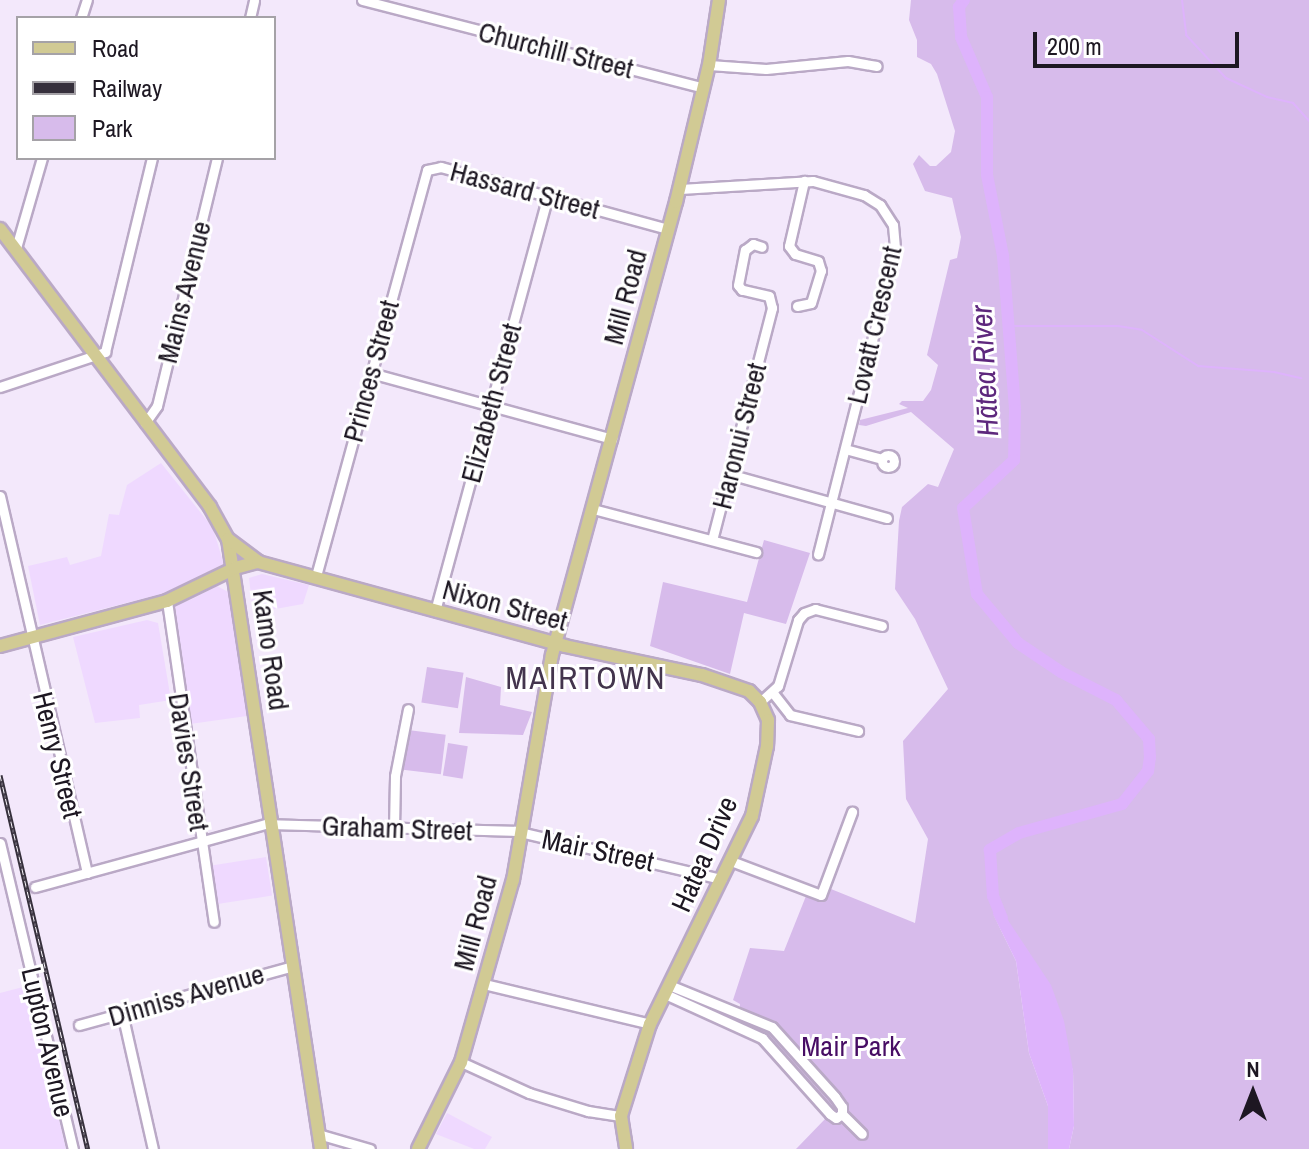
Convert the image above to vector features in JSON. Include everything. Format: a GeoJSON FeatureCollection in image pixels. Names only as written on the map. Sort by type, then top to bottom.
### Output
{"type":"FeatureCollection","features":[{"type":"Feature","properties":{"kind":"main road","name":"Mill Road"},"geometry":{"type":"LineString","coordinates":[[418,1149],[461,1062],[513,880],[555,644],[680,189],[709,65],[719,0]]}},
{"type":"Feature","properties":{"kind":"main road","name":"Kamo Road"},"geometry":{"type":"LineString","coordinates":[[0,229],[210,507],[228,539],[235,568],[321,1149]]}},
{"type":"Feature","properties":{"kind":"main road"},"geometry":{"type":"LineString","coordinates":[[228,539],[258,562]]}},
{"type":"Feature","properties":{"kind":"main road","name":"Nixon Street"},"geometry":{"type":"LineString","coordinates":[[0,646],[167,601],[235,568],[258,562],[555,644],[726,681],[742,687],[760,702]]}},
{"type":"Feature","properties":{"kind":"main road","name":"Mill Road"},"geometry":{"type":"LineString","coordinates":[[566,605],[566,633],[580,650]]}},
{"type":"Feature","properties":{"kind":"main road","name":"Hatea Drive"},"geometry":{"type":"LineString","coordinates":[[626,1149],[621,1116],[650,1024],[752,816],[767,746],[768,720],[760,702]]}},
{"type":"Feature","properties":{"kind":"street","name":"Churchill Street"},"geometry":{"type":"LineString","coordinates":[[362,0],[704,88]]}},
{"type":"Feature","properties":{"kind":"street"},"geometry":{"type":"LineString","coordinates":[[709,65],[766,69],[848,61],[877,66]]}},
{"type":"Feature","properties":{"kind":"street"},"geometry":{"type":"LineString","coordinates":[[16,248],[41,160]]}},
{"type":"Feature","properties":{"kind":"street"},"geometry":{"type":"LineString","coordinates":[[0,387],[97,356],[106,350],[152,160]]}},
{"type":"Feature","properties":{"kind":"street","name":"Mains Avenue"},"geometry":{"type":"LineString","coordinates":[[145,423],[157,406],[217,160]]}},
{"type":"Feature","properties":{"kind":"street","name":"Hassard Street"},"geometry":{"type":"LineString","coordinates":[[429,168],[441,167],[667,229]]}},
{"type":"Feature","properties":{"kind":"street","name":"Princes Street"},"geometry":{"type":"LineString","coordinates":[[316,576],[424,176],[429,168]]}},
{"type":"Feature","properties":{"kind":"street"},"geometry":{"type":"LineString","coordinates":[[797,306],[811,303],[821,271],[818,261],[795,254],[789,246],[804,181]]}},
{"type":"Feature","properties":{"kind":"street","name":"Lovatt Crescent"},"geometry":{"type":"LineString","coordinates":[[680,189],[804,181],[856,192],[873,200],[890,218],[895,238],[818,554]]}},
{"type":"Feature","properties":{"kind":"street","name":"Elizabeth Street"},"geometry":{"type":"LineString","coordinates":[[435,611],[548,196]]}},
{"type":"Feature","properties":{"kind":"street","name":"Haronui Street"},"geometry":{"type":"LineString","coordinates":[[712,540],[772,299],[742,290],[738,281],[745,250],[753,244],[762,247]]}},
{"type":"Feature","properties":{"kind":"street"},"geometry":{"type":"LineString","coordinates":[[371,373],[612,439]]}},
{"type":"Feature","properties":{"kind":"street"},"geometry":{"type":"LineString","coordinates":[[845,449],[882,459]]}},
{"type":"Feature","properties":{"kind":"street"},"geometry":{"type":"LineString","coordinates":[[729,474],[887,518]]}},
{"type":"Feature","properties":{"kind":"street","name":"Henry Street"},"geometry":{"type":"LineString","coordinates":[[0,496],[87,873]]}},
{"type":"Feature","properties":{"kind":"street"},"geometry":{"type":"LineString","coordinates":[[593,509],[756,552]]}},
{"type":"Feature","properties":{"kind":"street","name":"Davies Street"},"geometry":{"type":"LineString","coordinates":[[167,601],[214,922]]}},
{"type":"Feature","properties":{"kind":"street"},"geometry":{"type":"LineString","coordinates":[[760,702],[773,693],[804,613],[815,609],[882,626]]}},
{"type":"Feature","properties":{"kind":"street"},"geometry":{"type":"LineString","coordinates":[[773,693],[790,715],[858,731]]}},
{"type":"Feature","properties":{"kind":"street"},"geometry":{"type":"LineString","coordinates":[[394,829],[395,776],[408,709]]}},
{"type":"Feature","properties":{"kind":"street"},"geometry":{"type":"LineString","coordinates":[[731,861],[821,895],[852,812]]}},
{"type":"Feature","properties":{"kind":"street","name":"Graham Street"},"geometry":{"type":"LineString","coordinates":[[35,887],[201,841],[272,825],[521,833]]}},
{"type":"Feature","properties":{"kind":"street","name":"Mair Street"},"geometry":{"type":"LineString","coordinates":[[521,833],[722,879]]}},
{"type":"Feature","properties":{"kind":"street","name":"Lupton Avenue"},"geometry":{"type":"LineString","coordinates":[[0,843],[73,1149]]}},
{"type":"Feature","properties":{"kind":"street","name":"Dinniss Avenue"},"geometry":{"type":"LineString","coordinates":[[79,1025],[293,966]]}},
{"type":"Feature","properties":{"kind":"street"},"geometry":{"type":"LineString","coordinates":[[484,984],[650,1024]]}},
{"type":"Feature","properties":{"kind":"street"},"geometry":{"type":"LineString","coordinates":[[667,990],[772,1027],[842,1105],[842,1114],[862,1134]]}},
{"type":"Feature","properties":{"kind":"street"},"geometry":{"type":"LineString","coordinates":[[667,990],[762,1038],[831,1116],[842,1114]]}},
{"type":"Feature","properties":{"kind":"street"},"geometry":{"type":"LineString","coordinates":[[122,1013],[153,1149]]}},
{"type":"Feature","properties":{"kind":"street"},"geometry":{"type":"LineString","coordinates":[[461,1062],[529,1093],[621,1116]]}},
{"type":"Feature","properties":{"kind":"street"},"geometry":{"type":"LineString","coordinates":[[318,1134],[370,1149]]}},
{"type":"Feature","properties":{"kind":"shaded area"},"geometry":{"type":"Polygon","coordinates":[[[161,463],[213,528],[224,565],[173,591],[40,625],[28,566],[67,557],[70,565],[101,556],[109,514],[119,515],[127,485],[161,463]]]}},
{"type":"Feature","properties":{"kind":"shaded area"},"geometry":{"type":"Polygon","coordinates":[[[262,574],[309,585],[303,604],[253,613],[249,578],[262,574]]]}},
{"type":"Feature","properties":{"kind":"shaded area"},"geometry":{"type":"Polygon","coordinates":[[[217,586],[230,593],[247,716],[190,724],[169,605],[190,600],[217,586]]]}},
{"type":"Feature","properties":{"kind":"shaded area"},"geometry":{"type":"Polygon","coordinates":[[[147,620],[158,623],[171,700],[139,705],[140,718],[95,723],[73,637],[147,620]]]}},
{"type":"Feature","properties":{"kind":"shaded area"},"geometry":{"type":"Polygon","coordinates":[[[266,857],[272,896],[218,904],[212,866],[266,857]]]}},
{"type":"Feature","properties":{"kind":"shaded area"},"geometry":{"type":"Polygon","coordinates":[[[996,902],[1051,985],[1064,1021],[1073,1070],[1074,1126],[1069,1149],[1048,1149],[1048,1106],[1029,1053],[1016,961],[993,914],[996,902]]]}},
{"type":"Feature","properties":{"kind":"shaded area"},"geometry":{"type":"Polygon","coordinates":[[[27,986],[66,1149],[0,1149],[0,993],[27,986]]]}},
{"type":"Feature","properties":{"kind":"shaded area"},"geometry":{"type":"Polygon","coordinates":[[[447,1113],[492,1137],[485,1149],[474,1149],[436,1134],[447,1113]]]}},
{"type":"Feature","properties":{"kind":"green space","name":"Mair Park"},"geometry":{"type":"Polygon","coordinates":[[[911,0],[1309,0],[1309,1149],[1069,1149],[1074,1126],[1073,1070],[993,914],[1016,961],[1029,1053],[1048,1106],[1048,1149],[796,1149],[827,1117],[739,1019],[740,1004],[733,1000],[750,948],[784,951],[808,891],[820,893],[826,887],[915,923],[928,839],[906,799],[903,741],[948,689],[915,619],[895,589],[899,521],[902,507],[928,484],[938,487],[954,449],[911,412],[866,426],[859,425],[860,420],[908,408],[899,404],[902,401],[923,401],[931,390],[938,365],[927,355],[950,260],[957,258],[961,237],[952,198],[925,191],[913,164],[919,155],[930,166],[936,166],[951,152],[955,131],[937,74],[931,64],[917,57],[917,40],[909,20],[911,0]]]}},
{"type":"Feature","properties":{"kind":"green space"},"geometry":{"type":"Polygon","coordinates":[[[764,540],[810,553],[786,624],[744,613],[730,674],[650,646],[663,582],[747,602],[764,540]]]}},
{"type":"Feature","properties":{"kind":"green space"},"geometry":{"type":"Polygon","coordinates":[[[427,667],[464,673],[458,708],[421,703],[427,667]]]}},
{"type":"Feature","properties":{"kind":"green space"},"geometry":{"type":"Polygon","coordinates":[[[466,677],[501,687],[500,705],[532,712],[523,735],[459,733],[466,677]]]}},
{"type":"Feature","properties":{"kind":"green space"},"geometry":{"type":"Polygon","coordinates":[[[408,730],[446,735],[441,774],[403,770],[408,730]]]}},
{"type":"Feature","properties":{"kind":"green space"},"geometry":{"type":"Polygon","coordinates":[[[448,743],[468,746],[463,779],[443,776],[448,743]]]}},
{"type":"Feature","properties":{"kind":"waterway","name":"Hātea River"},"geometry":{"type":"LineString","coordinates":[[964,0],[959,7],[961,37],[987,97],[987,175],[1003,256],[1015,410],[1014,460],[963,508],[977,594],[1018,643],[1061,672],[1116,700],[1149,739],[1150,757],[1148,771],[1122,804],[1019,833],[990,850],[993,896],[1002,918]]}},
{"type":"Feature","properties":{"kind":"waterway"},"geometry":{"type":"LineString","coordinates":[[1182,0],[1186,35],[1226,78],[1267,97],[1293,103],[1309,121]]}},
{"type":"Feature","properties":{"kind":"waterway"},"geometry":{"type":"LineString","coordinates":[[1007,326],[1118,326],[1142,330],[1198,366],[1274,372],[1301,378]]}},
{"type":"Feature","properties":{"kind":"railway"},"geometry":{"type":"LineString","coordinates":[[0,775],[88,1149]]}},
{"type":"Feature","properties":{"kind":"district","name":"MAIRTOWN"},"geometry":{"type":"Point","coordinates":[586,678]}}]}
